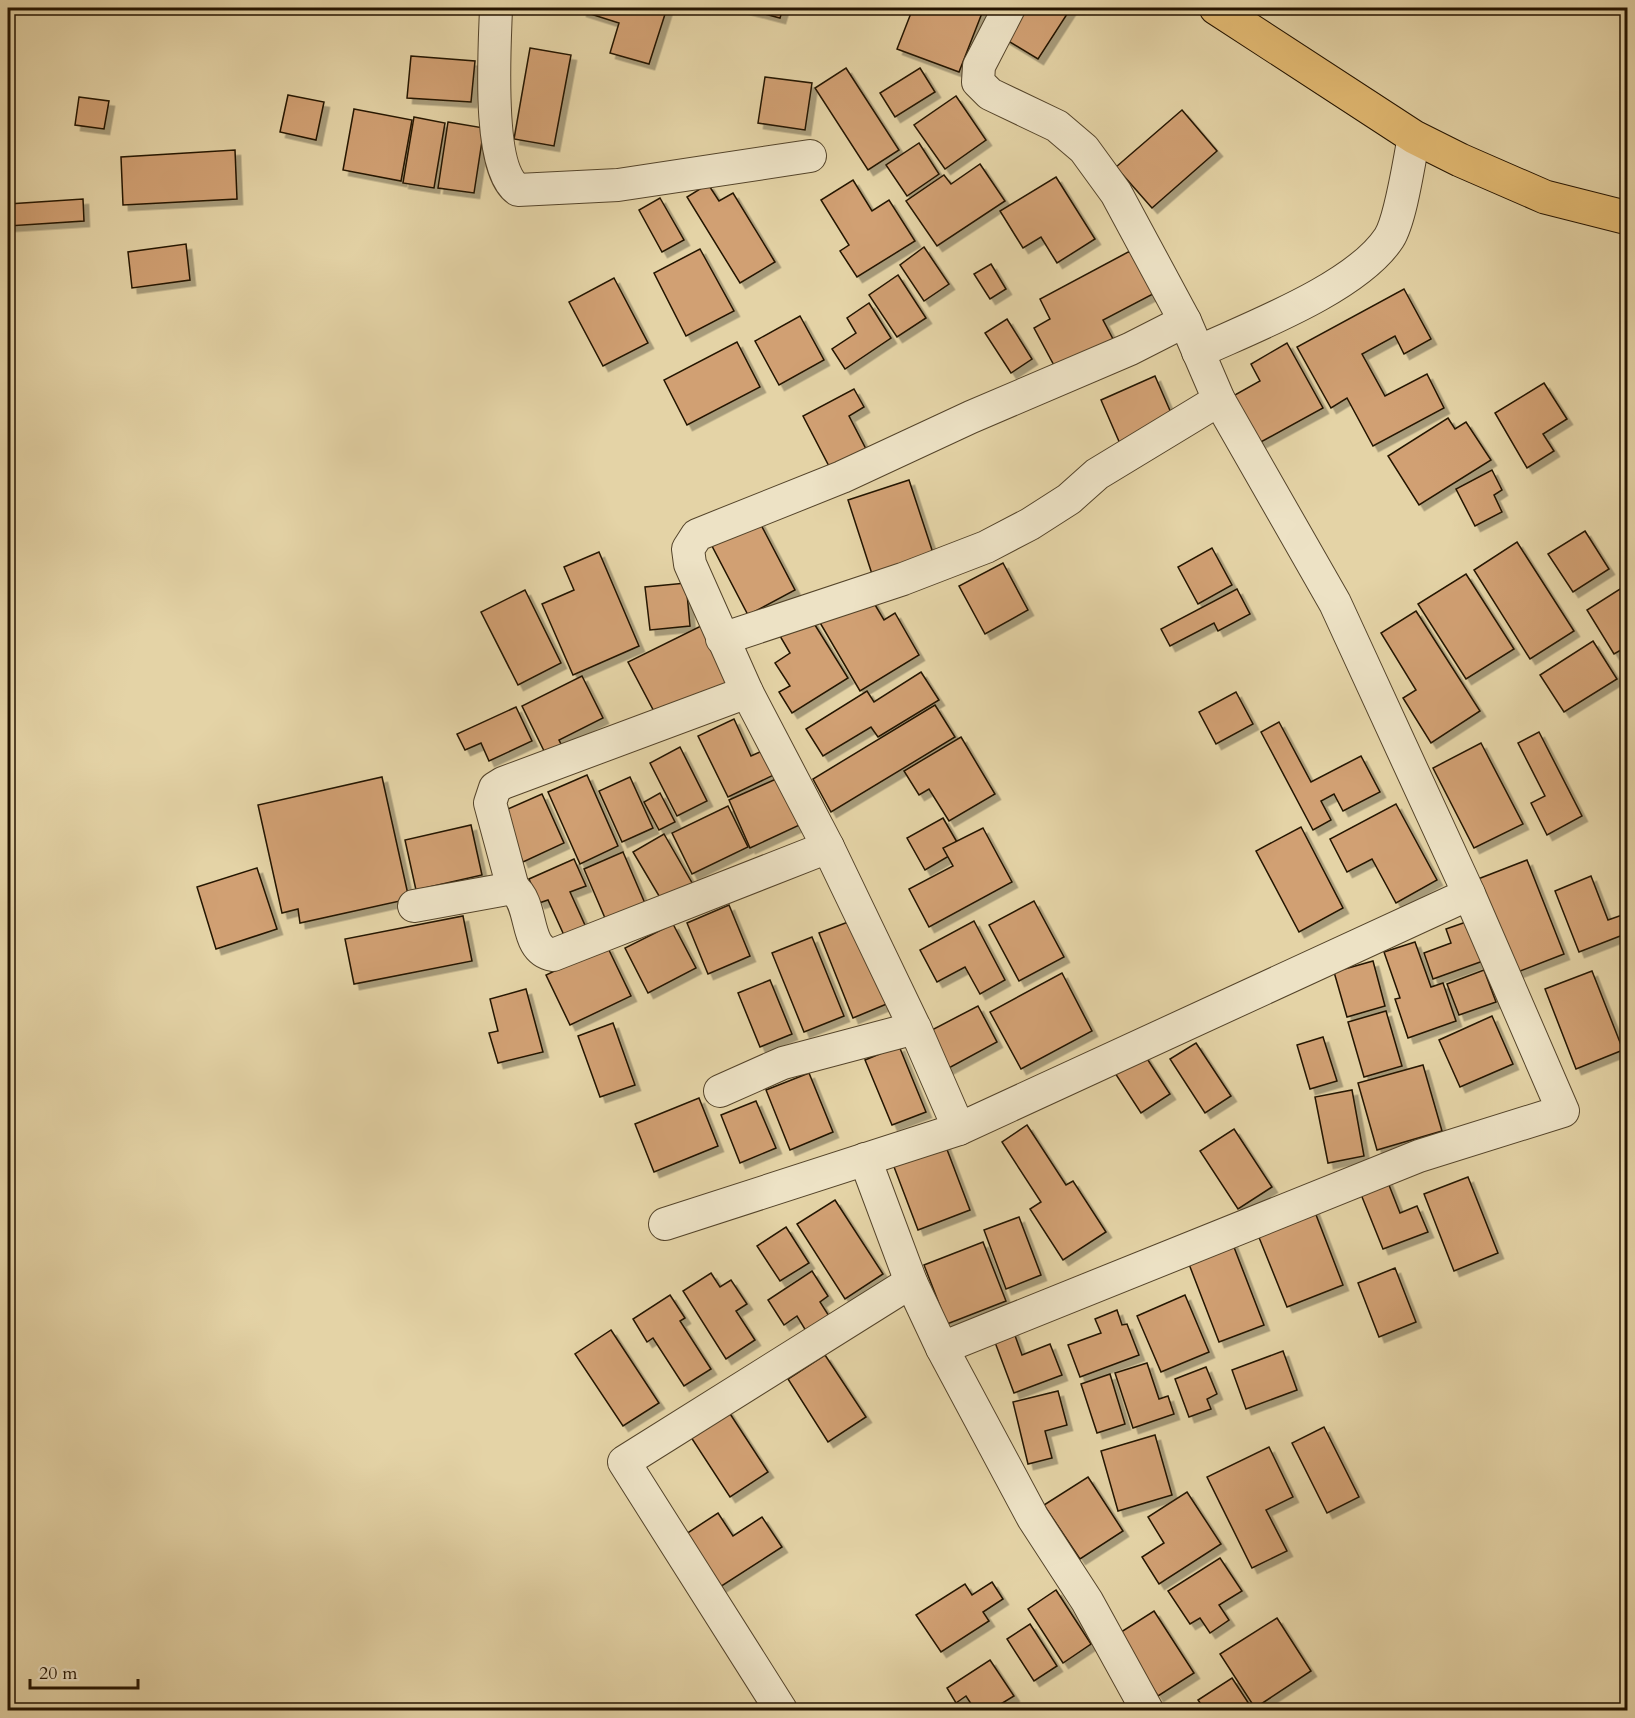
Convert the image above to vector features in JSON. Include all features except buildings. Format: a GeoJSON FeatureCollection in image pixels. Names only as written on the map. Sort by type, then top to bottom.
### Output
{"type":"FeatureCollection","features":[{"type":"Feature","properties":{"kind":"main road"},"geometry":{"type":"LineString","coordinates":[[1216,8],[1414,136],[1460,160],[1545,197],[1628,218]]}},
{"type":"Feature","properties":{"kind":"street"},"geometry":{"type":"LineString","coordinates":[[496,8],[493,114],[507,176],[512,186],[518,190],[618,185],[810,156]]}},
{"type":"Feature","properties":{"kind":"street"},"geometry":{"type":"LineString","coordinates":[[942,1348],[1419,1156],[1563,1111],[1469,894],[1335,603],[1219,400],[1185,321],[1116,193],[1084,149],[1057,126],[990,94],[978,82],[978,66],[1009,8]]}},
{"type":"Feature","properties":{"kind":"street"},"geometry":{"type":"LineString","coordinates":[[1198,352],[1333,286],[1369,260],[1390,237],[1414,136]]}},
{"type":"Feature","properties":{"kind":"street"},"geometry":{"type":"LineString","coordinates":[[959,1129],[915,1028],[828,847],[722,639],[690,564],[688,549],[697,535],[842,477],[971,417],[1130,349],[1185,321]]}},
{"type":"Feature","properties":{"kind":"street"},"geometry":{"type":"LineString","coordinates":[[722,639],[903,579],[986,547],[1030,524],[1069,499],[1097,474],[1219,400]]}},
{"type":"Feature","properties":{"kind":"street"},"geometry":{"type":"LineString","coordinates":[[747,692],[503,783],[495,788],[490,803],[513,888],[525,903],[536,947],[543,953],[553,955],[828,847]]}},
{"type":"Feature","properties":{"kind":"street"},"geometry":{"type":"LineString","coordinates":[[414,906],[513,888]]}},
{"type":"Feature","properties":{"kind":"street"},"geometry":{"type":"LineString","coordinates":[[665,1224],[959,1129],[1469,894]]}},
{"type":"Feature","properties":{"kind":"street"},"geometry":{"type":"LineString","coordinates":[[720,1091],[783,1063],[915,1028]]}},
{"type":"Feature","properties":{"kind":"street"},"geometry":{"type":"LineString","coordinates":[[865,1160],[911,1282],[942,1348],[1033,1518],[1087,1601],[1147,1710]]}},
{"type":"Feature","properties":{"kind":"street"},"geometry":{"type":"LineString","coordinates":[[781,1710],[624,1462],[911,1282]]}}]}
